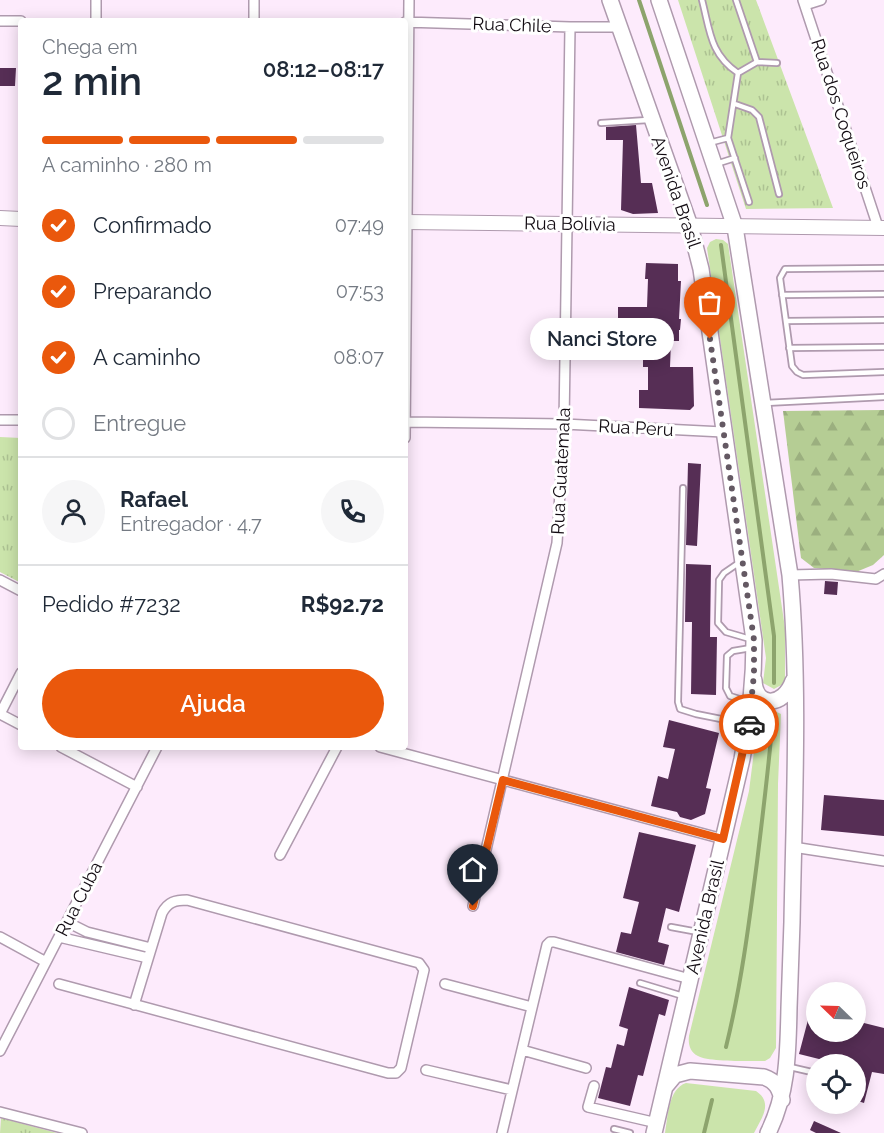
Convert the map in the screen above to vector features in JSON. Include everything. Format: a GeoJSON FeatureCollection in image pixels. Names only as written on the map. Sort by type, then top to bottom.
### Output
{"type":"FeatureCollection","features":[{"type":"Feature","properties":{"kind":"main road","name":"Avenida Brasil"},"geometry":{"type":"LineString","coordinates":[[610,0],[690,226],[701,269],[754,644],[754,674],[749,724],[655,1128]]}},
{"type":"Feature","properties":{"kind":"main road"},"geometry":{"type":"LineString","coordinates":[[659,0],[735,227],[790,575],[795,630],[795,678],[794,847],[788,1059],[782,1100],[768,1133]]}},
{"type":"Feature","properties":{"kind":"main road"},"geometry":{"type":"LineString","coordinates":[[0,218],[18,219]]}},
{"type":"Feature","properties":{"kind":"main road","name":"Rua Bolívia"},"geometry":{"type":"LineString","coordinates":[[408,222],[881,227]]}},
{"type":"Feature","properties":{"kind":"main road"},"geometry":{"type":"LineString","coordinates":[[754,674],[756,691],[764,699],[770,701],[776,701],[787,695],[795,678]]}},
{"type":"Feature","properties":{"kind":"main road"},"geometry":{"type":"LineString","coordinates":[[675,1044],[675,1052],[679,1057],[691,1064],[765,1071],[772,1070],[788,1059]]}},
{"type":"Feature","properties":{"kind":"main road"},"geometry":{"type":"LineString","coordinates":[[664,1090],[675,1075],[682,1072],[764,1077],[778,1086],[782,1100]]}},
{"type":"Feature","properties":{"kind":"street"},"geometry":{"type":"LineString","coordinates":[[96,0],[96,18]]}},
{"type":"Feature","properties":{"kind":"street"},"geometry":{"type":"LineString","coordinates":[[254,0],[254,18]]}},
{"type":"Feature","properties":{"kind":"street"},"geometry":{"type":"LineString","coordinates":[[407,18],[409,0]]}},
{"type":"Feature","properties":{"kind":"street"},"geometry":{"type":"LineString","coordinates":[[804,3],[821,0]]}},
{"type":"Feature","properties":{"kind":"street","name":"Rua dos Coqueiros"},"geometry":{"type":"LineString","coordinates":[[804,3],[881,227]]}},
{"type":"Feature","properties":{"kind":"street"},"geometry":{"type":"LineString","coordinates":[[0,21],[18,21]]}},
{"type":"Feature","properties":{"kind":"street","name":"Rua Chile"},"geometry":{"type":"LineString","coordinates":[[408,22],[618,27]]}},
{"type":"Feature","properties":{"kind":"street","name":"Rua Guatemala"},"geometry":{"type":"LineString","coordinates":[[473,906],[557,543],[564,424],[570,27]]}},
{"type":"Feature","properties":{"kind":"street"},"geometry":{"type":"LineString","coordinates":[[0,420],[18,420]]}},
{"type":"Feature","properties":{"kind":"street","name":"Rua Peru"},"geometry":{"type":"LineString","coordinates":[[408,422],[564,424],[723,432]]}},
{"type":"Feature","properties":{"kind":"street"},"geometry":{"type":"LineString","coordinates":[[790,575],[831,574],[876,579],[884,574]]}},
{"type":"Feature","properties":{"kind":"street"},"geometry":{"type":"LineString","coordinates":[[0,580],[18,589]]}},
{"type":"Feature","properties":{"kind":"street"},"geometry":{"type":"LineString","coordinates":[[18,679],[0,714],[18,723]]}},
{"type":"Feature","properties":{"kind":"street"},"geometry":{"type":"LineString","coordinates":[[67,750],[137,787]]}},
{"type":"Feature","properties":{"kind":"street","name":"Rua Cuba"},"geometry":{"type":"LineString","coordinates":[[0,1051],[156,750]]}},
{"type":"Feature","properties":{"kind":"street"},"geometry":{"type":"LineString","coordinates":[[280,855],[335,750]]}},
{"type":"Feature","properties":{"kind":"street"},"geometry":{"type":"LineString","coordinates":[[391,750],[723,839]]}},
{"type":"Feature","properties":{"kind":"street"},"geometry":{"type":"LineString","coordinates":[[794,847],[884,861]]}},
{"type":"Feature","properties":{"kind":"street"},"geometry":{"type":"LineString","coordinates":[[59,984],[134,1005],[388,1073],[396,1073],[401,1068],[424,970],[419,963],[188,900],[179,900],[166,906],[162,913],[134,1005]]}},
{"type":"Feature","properties":{"kind":"street"},"geometry":{"type":"LineString","coordinates":[[67,922],[87,932],[151,948]]}},
{"type":"Feature","properties":{"kind":"street"},"geometry":{"type":"LineString","coordinates":[[0,937],[46,962]]}},
{"type":"Feature","properties":{"kind":"street"},"geometry":{"type":"LineString","coordinates":[[59,937],[148,958]]}},
{"type":"Feature","properties":{"kind":"street"},"geometry":{"type":"LineString","coordinates":[[502,1133],[547,945],[550,942],[690,979]]}},
{"type":"Feature","properties":{"kind":"street"},"geometry":{"type":"LineString","coordinates":[[445,984],[532,1007]]}},
{"type":"Feature","properties":{"kind":"street"},"geometry":{"type":"LineString","coordinates":[[522,1050],[586,1068]]}},
{"type":"Feature","properties":{"kind":"street"},"geometry":{"type":"LineString","coordinates":[[426,1070],[512,1090]]}},
{"type":"Feature","properties":{"kind":"street"},"geometry":{"type":"LineString","coordinates":[[594,1086],[588,1107],[655,1128]]}},
{"type":"Feature","properties":{"kind":"street"},"geometry":{"type":"LineString","coordinates":[[0,1112],[82,1133]]}},
{"type":"Feature","properties":{"kind":"lane"},"geometry":{"type":"LineString","coordinates":[[702,0],[714,48],[724,64],[738,74]]}},
{"type":"Feature","properties":{"kind":"lane"},"geometry":{"type":"LineString","coordinates":[[736,0],[757,62]]}},
{"type":"Feature","properties":{"kind":"lane"},"geometry":{"type":"LineString","coordinates":[[738,74],[757,62],[777,63]]}},
{"type":"Feature","properties":{"kind":"lane"},"geometry":{"type":"LineString","coordinates":[[738,74],[728,138],[749,202]]}},
{"type":"Feature","properties":{"kind":"lane"},"geometry":{"type":"LineString","coordinates":[[735,104],[752,110],[759,117],[779,194]]}},
{"type":"Feature","properties":{"kind":"lane"},"geometry":{"type":"LineString","coordinates":[[601,123],[651,120]]}},
{"type":"Feature","properties":{"kind":"lane"},"geometry":{"type":"LineString","coordinates":[[707,144],[728,138]]}},
{"type":"Feature","properties":{"kind":"lane"},"geometry":{"type":"LineString","coordinates":[[714,165],[735,158]]}},
{"type":"Feature","properties":{"kind":"lane"},"geometry":{"type":"LineString","coordinates":[[884,268],[785,269],[780,278],[792,366],[797,372],[803,375],[884,372]]}},
{"type":"Feature","properties":{"kind":"lane"},"geometry":{"type":"LineString","coordinates":[[782,295],[884,294]]}},
{"type":"Feature","properties":{"kind":"lane"},"geometry":{"type":"LineString","coordinates":[[786,321],[884,320]]}},
{"type":"Feature","properties":{"kind":"lane"},"geometry":{"type":"LineString","coordinates":[[789,348],[884,346]]}},
{"type":"Feature","properties":{"kind":"lane"},"geometry":{"type":"LineString","coordinates":[[763,403],[884,397]]}},
{"type":"Feature","properties":{"kind":"lane"},"geometry":{"type":"LineString","coordinates":[[683,488],[678,702],[680,709],[696,714],[749,724]]}},
{"type":"Feature","properties":{"kind":"lane"},"geometry":{"type":"LineString","coordinates":[[742,560],[724,573],[719,580],[718,623],[726,632],[740,634],[754,644]]}},
{"type":"Feature","properties":{"kind":"lane"},"geometry":{"type":"LineString","coordinates":[[751,702],[730,696],[726,688],[727,656],[733,651],[754,644]]}},
{"type":"Feature","properties":{"kind":"lane"},"geometry":{"type":"LineString","coordinates":[[671,927],[701,933]]}},
{"type":"Feature","properties":{"kind":"lane"},"geometry":{"type":"LineString","coordinates":[[640,983],[686,996]]}},
{"type":"Feature","properties":{"kind":"lane"},"geometry":{"type":"LineString","coordinates":[[788,1059],[806,1068]]}},
{"type":"Feature","properties":{"kind":"lane"},"geometry":{"type":"LineString","coordinates":[[614,1129],[630,1133]]}},
{"type":"Feature","properties":{"kind":"green space"},"geometry":{"type":"Polygon","coordinates":[[[678,0],[756,0],[833,208],[746,209],[678,0]]]}},
{"type":"Feature","properties":{"kind":"green space"},"geometry":{"type":"Polygon","coordinates":[[[716,239],[728,244],[785,628],[785,683],[774,689],[763,683],[766,658],[707,248],[710,242],[716,239]]]}},
{"type":"Feature","properties":{"kind":"green space"},"geometry":{"type":"Polygon","coordinates":[[[884,410],[884,555],[873,565],[856,572],[814,568],[801,558],[783,411],[884,410]]]}},
{"type":"Feature","properties":{"kind":"green space"},"geometry":{"type":"Polygon","coordinates":[[[0,437],[18,438],[18,581],[0,572],[0,437]]]}},
{"type":"Feature","properties":{"kind":"green space"},"geometry":{"type":"Polygon","coordinates":[[[770,709],[781,714],[778,784],[776,1048],[770,1058],[765,1061],[703,1058],[691,1050],[689,1036],[749,791],[759,712],[770,709]]]}},
{"type":"Feature","properties":{"kind":"green space"},"geometry":{"type":"Polygon","coordinates":[[[686,1083],[756,1091],[765,1106],[754,1133],[665,1133],[672,1097],[680,1086],[686,1083]]]}},
{"type":"Feature","properties":{"kind":"green space"},"geometry":{"type":"Polygon","coordinates":[[[1,1118],[57,1133],[0,1133],[1,1118]]]}},
{"type":"Feature","properties":{"kind":"building"},"geometry":{"type":"Polygon","coordinates":[[[0,68],[16,68],[15,86],[0,86],[0,68]]]}},
{"type":"Feature","properties":{"kind":"building"},"geometry":{"type":"Polygon","coordinates":[[[636,125],[641,183],[652,183],[658,213],[633,214],[621,210],[623,140],[606,140],[606,127],[636,125]]]}},
{"type":"Feature","properties":{"kind":"building"},"geometry":{"type":"Polygon","coordinates":[[[646,263],[678,264],[678,281],[681,281],[679,319],[681,319],[679,341],[671,341],[670,367],[693,367],[694,406],[690,410],[639,408],[639,390],[648,390],[648,367],[643,367],[643,340],[618,339],[618,307],[647,307],[646,263]]]}},
{"type":"Feature","properties":{"kind":"building"},"geometry":{"type":"Polygon","coordinates":[[[688,463],[701,464],[697,546],[686,545],[688,463]]]}},
{"type":"Feature","properties":{"kind":"building"},"geometry":{"type":"Polygon","coordinates":[[[686,564],[711,565],[710,637],[717,637],[716,695],[691,694],[692,622],[685,622],[686,564]]]}},
{"type":"Feature","properties":{"kind":"building"},"geometry":{"type":"Polygon","coordinates":[[[825,581],[838,582],[837,595],[824,594],[825,581]]]}},
{"type":"Feature","properties":{"kind":"building"},"geometry":{"type":"Polygon","coordinates":[[[669,720],[719,733],[706,788],[711,789],[705,814],[691,820],[680,817],[677,812],[651,806],[658,776],[668,779],[675,749],[663,747],[669,720]]]}},
{"type":"Feature","properties":{"kind":"building"},"geometry":{"type":"Polygon","coordinates":[[[824,795],[884,800],[884,836],[821,830],[824,795]]]}},
{"type":"Feature","properties":{"kind":"building"},"geometry":{"type":"Polygon","coordinates":[[[639,832],[696,845],[679,912],[666,908],[658,942],[669,945],[664,965],[616,952],[621,932],[631,934],[639,902],[623,898],[639,832]]]}},
{"type":"Feature","properties":{"kind":"building"},"geometry":{"type":"Polygon","coordinates":[[[629,987],[669,1000],[665,1016],[659,1014],[643,1076],[638,1075],[630,1106],[598,1098],[606,1067],[611,1068],[617,1044],[624,1046],[628,1029],[619,1026],[629,987]]]}},
{"type":"Feature","properties":{"kind":"building"},"geometry":{"type":"Polygon","coordinates":[[[866,1024],[884,1028],[884,1074],[872,1072],[866,1095],[866,1054],[799,1054],[806,1028],[806,1042],[866,1042],[866,1024]]]}},
{"type":"Feature","properties":{"kind":"building"},"geometry":{"type":"Polygon","coordinates":[[[814,1121],[841,1133],[816,1133],[810,1130],[814,1121]]]}},
{"type":"Feature","properties":{"kind":"waterway"},"geometry":{"type":"LineString","coordinates":[[639,0],[707,205]]}},
{"type":"Feature","properties":{"kind":"waterway"},"geometry":{"type":"LineString","coordinates":[[721,245],[774,636],[774,683]]}},
{"type":"Feature","properties":{"kind":"waterway"},"geometry":{"type":"LineString","coordinates":[[726,1047],[748,932],[773,716]]}},
{"type":"Feature","properties":{"kind":"waterway"},"geometry":{"type":"LineString","coordinates":[[704,1133],[712,1100]]}},
{"type":"Feature","properties":{"kind":"way so far"},"geometry":{"type":"LineString","coordinates":[[710,339],[754,640],[754,674],[749,724]]}},
{"type":"Feature","properties":{"kind":"place","name":"Nanci Store"},"geometry":{"type":"Point","coordinates":[710,339]}},
{"type":"Feature","properties":{"kind":"route"},"geometry":{"type":"LineString","coordinates":[[473,906],[503,780],[723,839],[749,724]]}}]}
